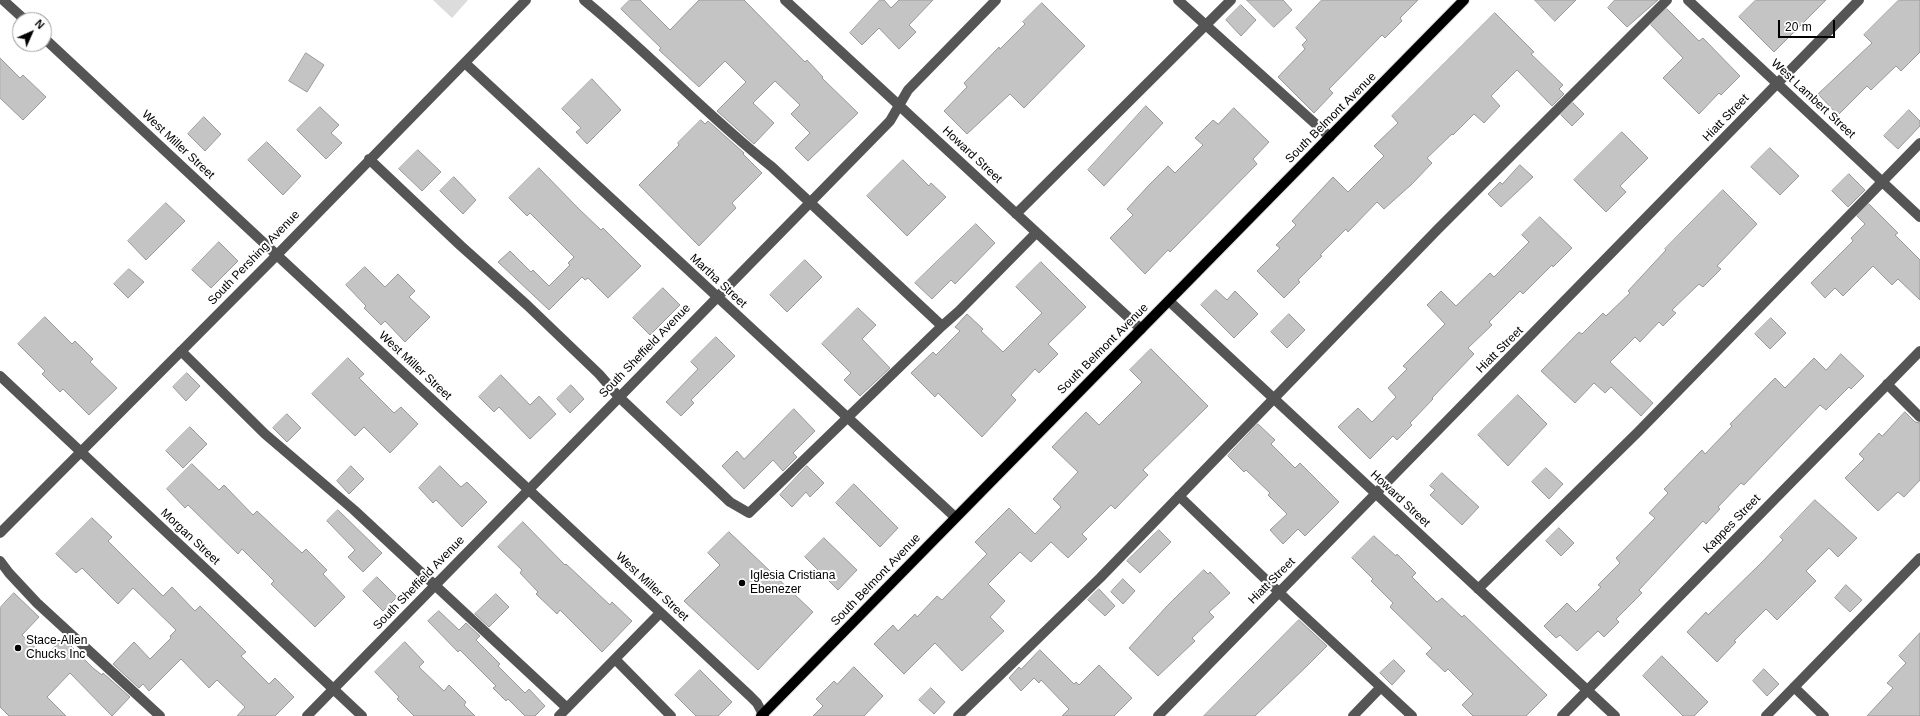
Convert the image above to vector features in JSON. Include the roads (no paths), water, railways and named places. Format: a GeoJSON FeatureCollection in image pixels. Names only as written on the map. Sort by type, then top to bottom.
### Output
{"type":"FeatureCollection","features":[{"type":"Feature","properties":{"kind":"main road","name":"South Belmont Avenue"},"geometry":{"type":"LineString","coordinates":[[763,715],[955,517],[1464,0]]}},
{"type":"Feature","properties":{"kind":"street"},"geometry":{"type":"LineString","coordinates":[[3,0],[16,12]]}},
{"type":"Feature","properties":{"kind":"street","name":"South Pershing Avenue"},"geometry":{"type":"LineString","coordinates":[[0,533],[526,0]]}},
{"type":"Feature","properties":{"kind":"street"},"geometry":{"type":"LineString","coordinates":[[584,0],[647,54],[744,144],[772,167],[942,326]]}},
{"type":"Feature","properties":{"kind":"street","name":"Howard Street"},"geometry":{"type":"LineString","coordinates":[[785,0],[1141,329]]}},
{"type":"Feature","properties":{"kind":"street","name":"South Sheffield Avenue"},"geometry":{"type":"LineString","coordinates":[[307,716],[890,121],[908,90],[996,0]]}},
{"type":"Feature","properties":{"kind":"street"},"geometry":{"type":"LineString","coordinates":[[1178,0],[1330,137]]}},
{"type":"Feature","properties":{"kind":"street"},"geometry":{"type":"LineString","coordinates":[[1016,214],[1231,0]]}},
{"type":"Feature","properties":{"kind":"street"},"geometry":{"type":"LineString","coordinates":[[958,716],[1100,578],[1437,230],[1666,0]]}},
{"type":"Feature","properties":{"kind":"street","name":"West Lambert Street"},"geometry":{"type":"LineString","coordinates":[[1688,0],[1920,217]]}},
{"type":"Feature","properties":{"kind":"street","name":"Hiatt Street"},"geometry":{"type":"LineString","coordinates":[[1158,716],[1859,0]]}},
{"type":"Feature","properties":{"kind":"street","name":"West Miller Street"},"geometry":{"type":"LineString","coordinates":[[52,45],[750,696],[757,703],[763,715]]}},
{"type":"Feature","properties":{"kind":"street","name":"Martha Street"},"geometry":{"type":"LineString","coordinates":[[465,63],[955,517]]}},
{"type":"Feature","properties":{"kind":"street"},"geometry":{"type":"LineString","coordinates":[[1478,589],[1638,432],[1920,143]]}},
{"type":"Feature","properties":{"kind":"street"},"geometry":{"type":"LineString","coordinates":[[369,159],[533,310],[599,374],[619,397],[730,502],[748,513],[959,311],[1036,232]]}},
{"type":"Feature","properties":{"kind":"street","name":"Howard Street"},"geometry":{"type":"LineString","coordinates":[[1168,301],[1615,716]]}},
{"type":"Feature","properties":{"kind":"street"},"geometry":{"type":"LineString","coordinates":[[181,351],[265,434],[354,510],[567,708]]}},
{"type":"Feature","properties":{"kind":"street","name":"Kappes Street"},"geometry":{"type":"LineString","coordinates":[[1562,716],[1920,351]]}},
{"type":"Feature","properties":{"kind":"street","name":"Morgan Street"},"geometry":{"type":"LineString","coordinates":[[0,376],[362,716]]}},
{"type":"Feature","properties":{"kind":"street"},"geometry":{"type":"LineString","coordinates":[[1887,384],[1920,417]]}},
{"type":"Feature","properties":{"kind":"street"},"geometry":{"type":"LineString","coordinates":[[1179,496],[1412,716]]}},
{"type":"Feature","properties":{"kind":"street"},"geometry":{"type":"LineString","coordinates":[[1766,716],[1920,558]]}},
{"type":"Feature","properties":{"kind":"street"},"geometry":{"type":"LineString","coordinates":[[0,561],[36,603],[160,716]]}},
{"type":"Feature","properties":{"kind":"street"},"geometry":{"type":"LineString","coordinates":[[559,716],[660,613]]}},
{"type":"Feature","properties":{"kind":"street"},"geometry":{"type":"LineString","coordinates":[[615,659],[671,716]]}},
{"type":"Feature","properties":{"kind":"street"},"geometry":{"type":"LineString","coordinates":[[1353,716],[1381,687]]}},
{"type":"Feature","properties":{"kind":"street"},"geometry":{"type":"LineString","coordinates":[[1794,687],[1824,716]]}},
{"type":"Feature","properties":{"kind":"place","name":"Iglesia Cristiana Ebenezer"},"geometry":{"type":"Point","coordinates":[742,583]}},
{"type":"Feature","properties":{"kind":"place","name":"Stace-Allen Chucks Inc"},"geometry":{"type":"Point","coordinates":[18,648]}}]}
